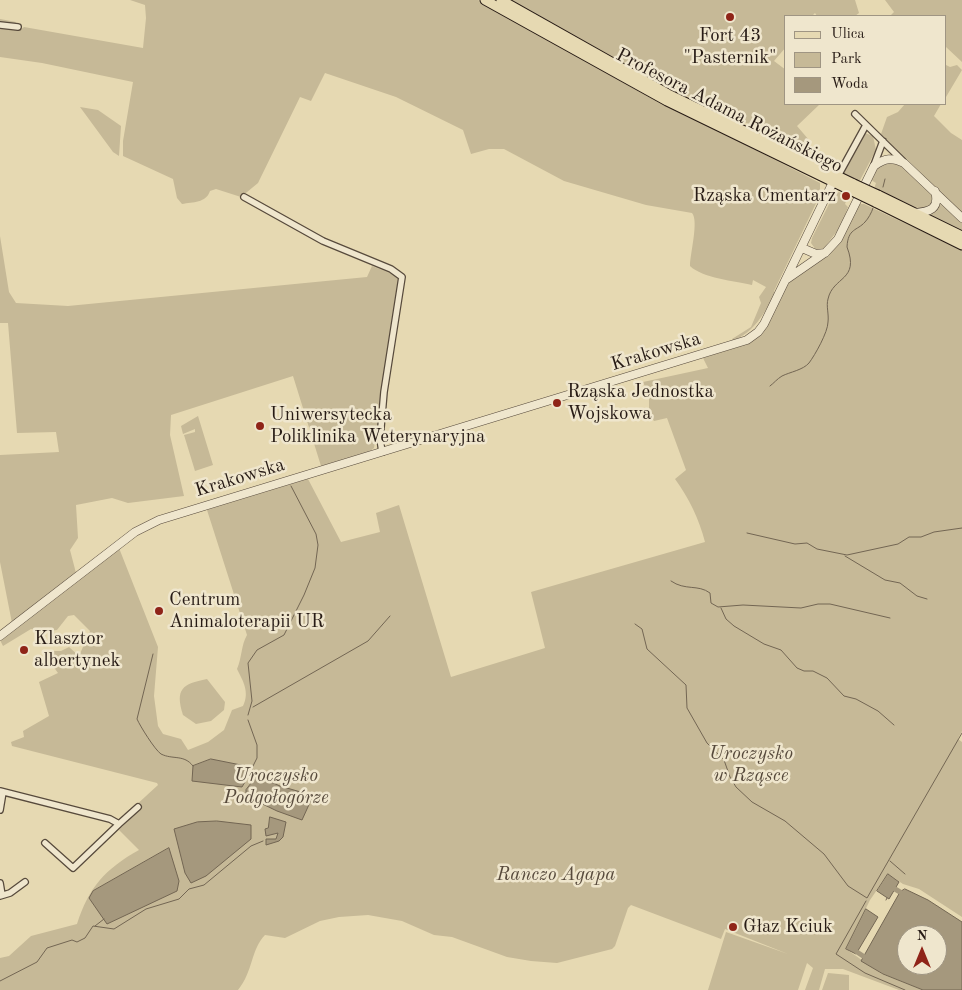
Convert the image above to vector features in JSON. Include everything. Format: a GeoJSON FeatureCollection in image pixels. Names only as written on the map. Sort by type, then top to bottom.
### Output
{"type":"FeatureCollection","features":[{"type":"Feature","properties":{"kind":"main road","name":"Profesora Adama Rożańskiego"},"geometry":{"type":"LineString","coordinates":[[485,0],[660,98],[962,236]]}},
{"type":"Feature","properties":{"kind":"main road","name":"Profesora Adama Rożańskiego"},"geometry":{"type":"LineString","coordinates":[[501,0],[668,94],[836,179]]}},
{"type":"Feature","properties":{"kind":"main road","name":"Profesora Adama Rożańskiego"},"geometry":{"type":"LineString","coordinates":[[877,198],[962,244]]}},
{"type":"Feature","properties":{"kind":"street"},"geometry":{"type":"LineString","coordinates":[[0,25],[18,27]]}},
{"type":"Feature","properties":{"kind":"street"},"geometry":{"type":"LineString","coordinates":[[855,114],[962,218]]}},
{"type":"Feature","properties":{"kind":"street"},"geometry":{"type":"LineString","coordinates":[[836,179],[866,125]]}},
{"type":"Feature","properties":{"kind":"street"},"geometry":{"type":"LineString","coordinates":[[786,280],[817,260],[840,236],[874,166],[883,141]]}},
{"type":"Feature","properties":{"kind":"street"},"geometry":{"type":"LineString","coordinates":[[874,166],[890,158],[904,163]]}},
{"type":"Feature","properties":{"kind":"street","name":"Krakowska"},"geometry":{"type":"LineString","coordinates":[[0,636],[135,532],[159,520],[741,343],[760,330],[836,179]]}},
{"type":"Feature","properties":{"kind":"street"},"geometry":{"type":"LineString","coordinates":[[913,213],[927,212],[934,208],[937,200],[935,192]]}},
{"type":"Feature","properties":{"kind":"street"},"geometry":{"type":"LineString","coordinates":[[244,197],[323,241],[391,269],[402,277],[384,392],[380,439],[382,452]]}},
{"type":"Feature","properties":{"kind":"street"},"geometry":{"type":"LineString","coordinates":[[800,251],[816,254],[825,253]]}},
{"type":"Feature","properties":{"kind":"street"},"geometry":{"type":"LineString","coordinates":[[800,251],[817,260]]}},
{"type":"Feature","properties":{"kind":"street"},"geometry":{"type":"LineString","coordinates":[[0,810],[2,792],[110,819],[119,824]]}},
{"type":"Feature","properties":{"kind":"street"},"geometry":{"type":"LineString","coordinates":[[45,843],[74,868],[138,807]]}},
{"type":"Feature","properties":{"kind":"street"},"geometry":{"type":"LineString","coordinates":[[0,883],[1,896],[10,893],[25,882]]}},
{"type":"Feature","properties":{"kind":"green space"},"geometry":{"type":"Polygon","coordinates":[[[130,0],[478,0],[659,103],[723,133],[820,183],[820,195],[774,291],[775,294],[758,322],[741,337],[733,341],[732,339],[751,327],[761,303],[759,297],[766,287],[753,280],[752,285],[710,276],[690,266],[695,223],[692,213],[646,205],[564,181],[504,149],[489,149],[471,154],[463,130],[396,97],[325,73],[311,101],[300,97],[258,183],[241,197],[216,189],[210,191],[202,200],[182,204],[177,198],[173,179],[123,156],[123,141],[133,82],[42,63],[0,57],[0,19],[16,22],[11,29],[20,30],[24,27],[143,48],[146,18],[145,5],[130,0]]]}},
{"type":"Feature","properties":{"kind":"green space"},"geometry":{"type":"Polygon","coordinates":[[[507,0],[855,0],[859,13],[856,15],[816,15],[815,13],[813,15],[784,15],[784,49],[774,61],[784,68],[784,105],[819,105],[797,126],[809,140],[805,145],[787,136],[779,138],[681,93],[507,0]]]}},
{"type":"Feature","properties":{"kind":"green space"},"geometry":{"type":"Polygon","coordinates":[[[885,0],[962,0],[962,62],[947,48],[947,15],[891,15],[894,12],[885,0]]]}},
{"type":"Feature","properties":{"kind":"green space"},"geometry":{"type":"Polygon","coordinates":[[[957,65],[962,70],[947,95],[947,66],[950,67],[957,65]]]}},
{"type":"Feature","properties":{"kind":"green space"},"geometry":{"type":"Polygon","coordinates":[[[904,105],[940,105],[934,116],[951,133],[962,140],[962,213],[881,134],[887,117],[898,112],[904,105]]]}},
{"type":"Feature","properties":{"kind":"green space"},"geometry":{"type":"Polygon","coordinates":[[[80,107],[98,110],[121,126],[119,156],[113,152],[80,107]]]}},
{"type":"Feature","properties":{"kind":"green space"},"geometry":{"type":"Polygon","coordinates":[[[865,133],[873,136],[876,150],[859,182],[842,174],[865,133]]]}},
{"type":"Feature","properties":{"kind":"green space"},"geometry":{"type":"Polygon","coordinates":[[[889,162],[900,164],[933,195],[933,203],[928,209],[920,209],[874,189],[876,183],[871,180],[878,167],[889,162]]]}},
{"type":"Feature","properties":{"kind":"green space"},"geometry":{"type":"Polygon","coordinates":[[[839,192],[848,197],[845,204],[848,207],[841,226],[824,248],[816,250],[811,243],[812,238],[834,194],[839,192]]]}},
{"type":"Feature","properties":{"kind":"green space"},"geometry":{"type":"Polygon","coordinates":[[[940,201],[962,222],[962,232],[928,215],[934,211],[940,201]]]}},
{"type":"Feature","properties":{"kind":"green space","name":"Uroczysko w Rząsce"},"geometry":{"type":"Polygon","coordinates":[[[859,204],[864,204],[962,250],[962,731],[958,739],[962,742],[962,917],[919,889],[903,884],[888,874],[870,900],[846,949],[882,974],[923,990],[899,990],[843,969],[825,969],[819,990],[805,990],[813,968],[807,963],[798,990],[708,990],[726,932],[788,954],[725,929],[721,939],[631,905],[628,908],[615,946],[612,949],[557,963],[507,957],[452,937],[434,935],[402,921],[368,915],[339,917],[320,921],[285,938],[265,935],[257,947],[247,976],[238,990],[0,990],[0,958],[9,956],[31,936],[77,924],[87,900],[100,880],[117,864],[139,850],[119,830],[139,810],[134,807],[158,785],[157,783],[12,746],[11,742],[24,737],[23,731],[49,716],[39,682],[58,673],[47,658],[51,651],[61,651],[69,647],[79,656],[90,631],[74,615],[68,616],[57,630],[42,632],[31,629],[3,646],[0,640],[119,548],[158,647],[154,696],[158,726],[163,734],[181,739],[188,750],[208,742],[224,730],[232,710],[243,706],[245,701],[245,687],[237,669],[247,635],[207,510],[308,479],[341,542],[380,532],[376,513],[399,505],[451,677],[545,648],[531,592],[705,542],[693,509],[675,479],[686,470],[667,418],[654,421],[649,413],[649,396],[643,382],[708,368],[703,358],[741,346],[757,337],[788,283],[837,246],[859,204]]]}},
{"type":"Feature","properties":{"kind":"green space"},"geometry":{"type":"Polygon","coordinates":[[[0,236],[9,292],[16,303],[68,306],[367,277],[372,266],[398,276],[400,284],[374,448],[369,452],[321,466],[293,376],[171,415],[170,435],[184,496],[128,503],[112,498],[76,505],[78,538],[70,550],[76,573],[12,623],[0,562],[0,455],[59,452],[56,432],[17,433],[8,323],[0,323],[0,236]]]}},
{"type":"Feature","properties":{"kind":"green space"},"geometry":{"type":"Polygon","coordinates":[[[198,416],[213,465],[195,471],[184,435],[195,432],[195,429],[183,434],[181,426],[198,416]]]}},
{"type":"Feature","properties":{"kind":"green space"},"geometry":{"type":"Polygon","coordinates":[[[207,679],[225,702],[224,710],[211,721],[196,724],[183,715],[180,694],[186,686],[207,679]]]}},
{"type":"Feature","properties":{"kind":"green space"},"geometry":{"type":"Polygon","coordinates":[[[828,973],[849,975],[849,990],[822,990],[828,973]]]}},
{"type":"Feature","properties":{"kind":"water"},"geometry":{"type":"Polygon","coordinates":[[[211,759],[246,766],[249,775],[242,787],[192,781],[193,766],[211,759]]]}},
{"type":"Feature","properties":{"kind":"water"},"geometry":{"type":"Polygon","coordinates":[[[257,776],[280,786],[311,795],[312,798],[302,820],[277,811],[246,796],[246,790],[257,776]]]}},
{"type":"Feature","properties":{"kind":"water"},"geometry":{"type":"Polygon","coordinates":[[[270,817],[286,822],[283,837],[279,841],[266,845],[266,839],[276,839],[278,833],[266,836],[265,829],[268,828],[270,817]]]}},
{"type":"Feature","properties":{"kind":"water"},"geometry":{"type":"Polygon","coordinates":[[[217,821],[251,825],[251,839],[206,876],[191,883],[185,873],[174,829],[197,822],[217,821]]]}},
{"type":"Feature","properties":{"kind":"water"},"geometry":{"type":"Polygon","coordinates":[[[169,848],[179,881],[177,891],[107,924],[89,898],[93,891],[169,848]]]}},
{"type":"Feature","properties":{"kind":"water"},"geometry":{"type":"Polygon","coordinates":[[[888,874],[899,882],[889,899],[877,891],[888,874]]]}},
{"type":"Feature","properties":{"kind":"water"},"geometry":{"type":"Polygon","coordinates":[[[905,889],[928,900],[962,922],[962,990],[923,990],[883,974],[861,961],[900,892],[905,889]]]}},
{"type":"Feature","properties":{"kind":"water"},"geometry":{"type":"Polygon","coordinates":[[[866,909],[878,917],[856,954],[846,949],[866,909]]]}},
{"type":"Feature","properties":{"kind":"waterway"},"geometry":{"type":"LineString","coordinates":[[883,187],[885,179]]}},
{"type":"Feature","properties":{"kind":"waterway"},"geometry":{"type":"LineString","coordinates":[[770,386],[782,376],[800,369],[809,363],[814,355],[824,337],[827,326],[827,302],[831,292],[848,272],[850,266],[847,247],[849,236],[866,221],[873,208]]}},
{"type":"Feature","properties":{"kind":"waterway"},"geometry":{"type":"LineString","coordinates":[[248,715],[252,701],[248,663],[257,650],[284,635],[315,568],[318,545],[316,534],[291,486]]}},
{"type":"Feature","properties":{"kind":"waterway"},"geometry":{"type":"LineString","coordinates":[[747,533],[795,544],[807,543],[817,549],[847,555],[898,544],[909,537],[921,537],[934,532],[962,528]]}},
{"type":"Feature","properties":{"kind":"waterway"},"geometry":{"type":"LineString","coordinates":[[845,556],[885,580],[900,583],[917,596],[927,599]]}},
{"type":"Feature","properties":{"kind":"waterway"},"geometry":{"type":"LineString","coordinates":[[671,581],[681,586],[705,590],[710,593],[711,603],[718,607],[743,605],[801,608],[818,604],[830,604],[890,618]]}},
{"type":"Feature","properties":{"kind":"waterway"},"geometry":{"type":"LineString","coordinates":[[721,608],[726,619],[734,626],[764,644],[781,650],[797,668],[804,671],[813,671],[827,678],[844,696],[856,699],[878,711],[894,725]]}},
{"type":"Feature","properties":{"kind":"waterway"},"geometry":{"type":"LineString","coordinates":[[253,707],[368,641],[390,616]]}},
{"type":"Feature","properties":{"kind":"waterway"},"geometry":{"type":"LineString","coordinates":[[635,624],[642,629],[647,649],[686,685],[687,708],[707,743],[724,760],[736,787],[752,802],[785,821],[824,854],[848,886],[867,898],[962,733]]}},
{"type":"Feature","properties":{"kind":"waterway"},"geometry":{"type":"LineString","coordinates":[[153,654],[137,719],[158,752],[165,756],[186,760],[193,766]]}},
{"type":"Feature","properties":{"kind":"waterway"},"geometry":{"type":"LineString","coordinates":[[248,720],[257,745],[257,758],[252,768],[254,777]]}},
{"type":"Feature","properties":{"kind":"waterway"},"geometry":{"type":"LineString","coordinates":[[0,981],[37,962],[47,948],[72,940],[77,942],[85,938],[93,926],[114,929],[146,909],[179,899],[189,889],[204,885],[251,846],[263,841]]}},
{"type":"Feature","properties":{"kind":"waterway"},"geometry":{"type":"LineString","coordinates":[[890,861],[905,874]]}},
{"type":"Feature","properties":{"kind":"waterway"},"geometry":{"type":"LineString","coordinates":[[895,889],[900,892]]}},
{"type":"Feature","properties":{"kind":"waterway"},"geometry":{"type":"LineString","coordinates":[[866,901],[836,954],[865,973],[905,990]]}},
{"type":"Feature","properties":{"kind":"waterway"},"geometry":{"type":"LineString","coordinates":[[95,926],[104,919]]}},
{"type":"Feature","properties":{"kind":"waterway"},"geometry":{"type":"LineString","coordinates":[[857,952],[863,956]]}},
{"type":"Feature","properties":{"kind":"place","name":"Fort 43 \"Pasternik\""},"geometry":{"type":"Point","coordinates":[730,17]}},
{"type":"Feature","properties":{"kind":"place","name":"Rząska Cmentarz"},"geometry":{"type":"Point","coordinates":[846,196]}},
{"type":"Feature","properties":{"kind":"place","name":"Rząska Jednostka Wojskowa"},"geometry":{"type":"Point","coordinates":[557,403]}},
{"type":"Feature","properties":{"kind":"place","name":"Uniwersytecka Poliklinika Weterynaryjna"},"geometry":{"type":"Point","coordinates":[260,426]}},
{"type":"Feature","properties":{"kind":"place","name":"Centrum Animaloterapii UR"},"geometry":{"type":"Point","coordinates":[159,611]}},
{"type":"Feature","properties":{"kind":"place","name":"Klasztor albertynek"},"geometry":{"type":"Point","coordinates":[24,650]}},
{"type":"Feature","properties":{"kind":"place","name":"Głaz Kciuk"},"geometry":{"type":"Point","coordinates":[733,927]}},
{"type":"Feature","properties":{"kind":"park label","name":"Uroczysko Podgołogórze"},"geometry":{"type":"Point","coordinates":[276,787]}},
{"type":"Feature","properties":{"kind":"park label","name":"Ranczo Agapa"},"geometry":{"type":"Point","coordinates":[556,875]}}]}
